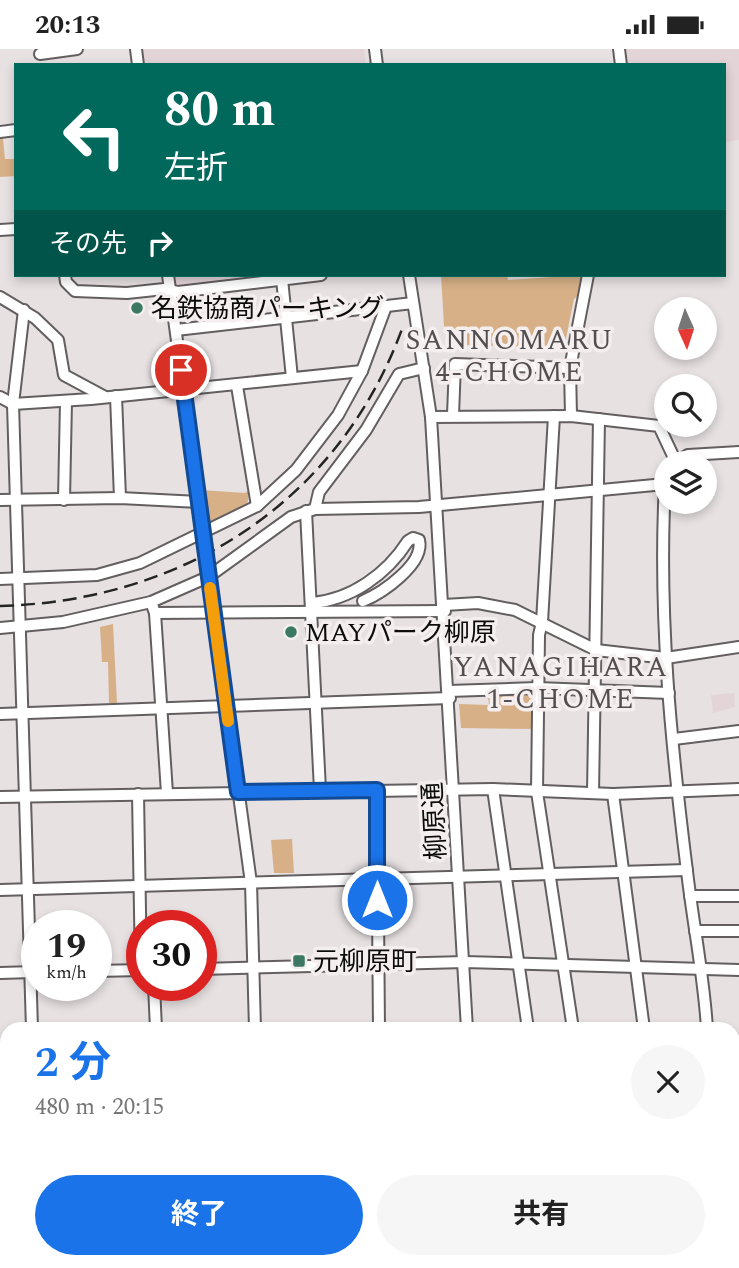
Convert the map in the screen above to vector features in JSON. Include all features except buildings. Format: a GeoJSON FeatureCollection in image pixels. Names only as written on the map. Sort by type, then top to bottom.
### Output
{"type":"FeatureCollection","features":[{"type":"Feature","properties":{"kind":"street"},"geometry":{"type":"LineString","coordinates":[[40,56],[77,49]]}},
{"type":"Feature","properties":{"kind":"street"},"geometry":{"type":"LineString","coordinates":[[65,277],[66,282],[75,291],[170,291],[302,277]]}},
{"type":"Feature","properties":{"kind":"street"},"geometry":{"type":"LineString","coordinates":[[168,277],[251,883],[255,1022]]}},
{"type":"Feature","properties":{"kind":"street","name":"柳原通"},"geometry":{"type":"LineString","coordinates":[[409,277],[431,417],[467,1022]]}},
{"type":"Feature","properties":{"kind":"street"},"geometry":{"type":"LineString","coordinates":[[571,416],[570,367],[588,277]]}},
{"type":"Feature","properties":{"kind":"street"},"geometry":{"type":"LineString","coordinates":[[282,279],[292,378]]}},
{"type":"Feature","properties":{"kind":"street"},"geometry":{"type":"LineString","coordinates":[[0,297],[24,310],[58,340],[64,375],[111,397]]}},
{"type":"Feature","properties":{"kind":"street"},"geometry":{"type":"LineString","coordinates":[[176,331],[385,309],[413,303]]}},
{"type":"Feature","properties":{"kind":"street"},"geometry":{"type":"LineString","coordinates":[[0,579],[97,575],[140,563],[257,506],[278,488],[317,445],[338,415],[362,371],[385,309]]}},
{"type":"Feature","properties":{"kind":"street"},"geometry":{"type":"LineString","coordinates":[[24,310],[13,404],[30,910]]}},
{"type":"Feature","properties":{"kind":"street"},"geometry":{"type":"LineString","coordinates":[[453,415],[454,364],[570,367]]}},
{"type":"Feature","properties":{"kind":"street"},"geometry":{"type":"LineString","coordinates":[[320,790],[311,607],[310,510],[319,492],[366,430],[399,374],[424,368]]}},
{"type":"Feature","properties":{"kind":"street"},"geometry":{"type":"LineString","coordinates":[[0,397],[13,404],[66,401],[237,386],[362,371]]}},
{"type":"Feature","properties":{"kind":"street"},"geometry":{"type":"LineString","coordinates":[[237,386],[257,506]]}},
{"type":"Feature","properties":{"kind":"street"},"geometry":{"type":"LineString","coordinates":[[111,397],[120,498]]}},
{"type":"Feature","properties":{"kind":"street"},"geometry":{"type":"LineString","coordinates":[[64,500],[66,401]]}},
{"type":"Feature","properties":{"kind":"street"},"geometry":{"type":"LineString","coordinates":[[554,416],[542,622],[539,635],[537,792],[572,1022]]}},
{"type":"Feature","properties":{"kind":"street"},"geometry":{"type":"LineString","coordinates":[[431,417],[571,416],[659,426],[670,451]]}},
{"type":"Feature","properties":{"kind":"street"},"geometry":{"type":"LineString","coordinates":[[593,793],[598,419]]}},
{"type":"Feature","properties":{"kind":"street"},"geometry":{"type":"LineString","coordinates":[[717,453],[739,452]]}},
{"type":"Feature","properties":{"kind":"street"},"geometry":{"type":"LineString","coordinates":[[153,608],[208,577],[291,517],[310,510],[437,505],[654,484]]}},
{"type":"Feature","properties":{"kind":"street"},"geometry":{"type":"LineString","coordinates":[[0,500],[120,498],[199,502]]}},
{"type":"Feature","properties":{"kind":"street"},"geometry":{"type":"LineString","coordinates":[[664,514],[669,694],[690,897],[703,969],[707,1022]]}},
{"type":"Feature","properties":{"kind":"street"},"geometry":{"type":"LineString","coordinates":[[311,607],[355,590],[383,571],[408,541],[413,538],[419,540],[420,547],[416,556],[404,571],[363,607]]}},
{"type":"Feature","properties":{"kind":"street"},"geometry":{"type":"LineString","coordinates":[[355,590],[363,607]]}},
{"type":"Feature","properties":{"kind":"street"},"geometry":{"type":"LineString","coordinates":[[0,628],[20,628],[153,608],[214,613],[311,607],[444,608],[478,603],[515,610],[596,650],[666,658],[739,647]]}},
{"type":"Feature","properties":{"kind":"street"},"geometry":{"type":"LineString","coordinates":[[153,608],[167,793]]}},
{"type":"Feature","properties":{"kind":"street"},"geometry":{"type":"LineString","coordinates":[[0,714],[449,695],[537,688],[669,694]]}},
{"type":"Feature","properties":{"kind":"street"},"geometry":{"type":"LineString","coordinates":[[674,739],[739,731]]}},
{"type":"Feature","properties":{"kind":"street"},"geometry":{"type":"LineString","coordinates":[[0,797],[455,789],[613,794],[739,789]]}},
{"type":"Feature","properties":{"kind":"street"},"geometry":{"type":"LineString","coordinates":[[493,789],[527,1022]]}},
{"type":"Feature","properties":{"kind":"street"},"geometry":{"type":"LineString","coordinates":[[377,790],[379,1022]]}},
{"type":"Feature","properties":{"kind":"street"},"geometry":{"type":"LineString","coordinates":[[138,794],[141,910]]}},
{"type":"Feature","properties":{"kind":"street"},"geometry":{"type":"LineString","coordinates":[[613,794],[643,1022]]}},
{"type":"Feature","properties":{"kind":"street"},"geometry":{"type":"LineString","coordinates":[[0,890],[624,874],[687,870]]}},
{"type":"Feature","properties":{"kind":"street"},"geometry":{"type":"LineString","coordinates":[[690,897],[739,896]]}},
{"type":"Feature","properties":{"kind":"street"},"geometry":{"type":"LineString","coordinates":[[695,931],[739,931]]}},
{"type":"Feature","properties":{"kind":"street"},"geometry":{"type":"LineString","coordinates":[[217,969],[465,962],[739,970]]}},
{"type":"Feature","properties":{"kind":"street"},"geometry":{"type":"LineString","coordinates":[[0,973],[21,972]]}},
{"type":"Feature","properties":{"kind":"street"},"geometry":{"type":"LineString","coordinates":[[32,1001],[32,1022]]}},
{"type":"Feature","properties":{"kind":"street"},"geometry":{"type":"LineString","coordinates":[[155,1001],[156,1022]]}},
{"type":"Feature","properties":{"kind":"shaded area"},"geometry":{"type":"Polygon","coordinates":[[[140,49],[364,49],[366,63],[142,63],[140,49]]]}},
{"type":"Feature","properties":{"kind":"shaded area"},"geometry":{"type":"Polygon","coordinates":[[[624,49],[739,49],[739,140],[726,142],[726,63],[626,63],[624,49]]]}},
{"type":"Feature","properties":{"kind":"shaded area"},"geometry":{"type":"Polygon","coordinates":[[[0,138],[3,138],[5,159],[14,159],[14,176],[0,177],[0,138]]]}},
{"type":"Feature","properties":{"kind":"shaded area"},"geometry":{"type":"Polygon","coordinates":[[[172,277],[268,277],[177,288],[173,285],[172,277]]]}},
{"type":"Feature","properties":{"kind":"shaded area"},"geometry":{"type":"Polygon","coordinates":[[[441,277],[507,277],[508,280],[581,277],[581,293],[574,299],[564,348],[465,345],[444,326],[441,277]]]}},
{"type":"Feature","properties":{"kind":"shaded area"},"geometry":{"type":"Polygon","coordinates":[[[201,490],[245,493],[249,490],[247,508],[207,525],[201,490]]]}},
{"type":"Feature","properties":{"kind":"shaded area"},"geometry":{"type":"Polygon","coordinates":[[[113,624],[117,703],[109,703],[108,662],[102,662],[100,627],[113,624]]]}},
{"type":"Feature","properties":{"kind":"shaded area"},"geometry":{"type":"Polygon","coordinates":[[[533,692],[534,729],[461,728],[459,704],[489,705],[488,696],[533,692]]]}},
{"type":"Feature","properties":{"kind":"shaded area"},"geometry":{"type":"Polygon","coordinates":[[[734,693],[735,707],[713,713],[711,695],[734,693]]]}},
{"type":"Feature","properties":{"kind":"shaded area"},"geometry":{"type":"Polygon","coordinates":[[[292,839],[294,873],[274,873],[271,840],[292,839]]]}},
{"type":"Feature","properties":{"kind":"railway"},"geometry":{"type":"LineString","coordinates":[[0,606],[67,600],[131,585],[190,562],[245,531],[295,492],[338,445],[374,391],[402,329]]}},
{"type":"Feature","properties":{"kind":"slow traffic"},"geometry":{"type":"LineString","coordinates":[[210,588],[228,721]]}},
{"type":"Feature","properties":{"kind":"place","name":"名鉄協商パーキング"},"geometry":{"type":"Point","coordinates":[137,308]}},
{"type":"Feature","properties":{"kind":"place","name":"MAYパーク柳原"},"geometry":{"type":"Point","coordinates":[291,632]}},
{"type":"Feature","properties":{"kind":"place","name":"元柳原町"},"geometry":{"type":"Point","coordinates":[299,961]}},
{"type":"Feature","properties":{"kind":"district","name":"SANNOMARU 4-CHOME"},"geometry":{"type":"Point","coordinates":[510,355]}},
{"type":"Feature","properties":{"kind":"district","name":"YANAGIHARA 1-CHOME"},"geometry":{"type":"Point","coordinates":[561,682]}},
{"type":"Feature","properties":{"kind":"route"},"geometry":{"type":"LineString","coordinates":[[181,370],[238,792],[377,790],[377,900]]}}]}
